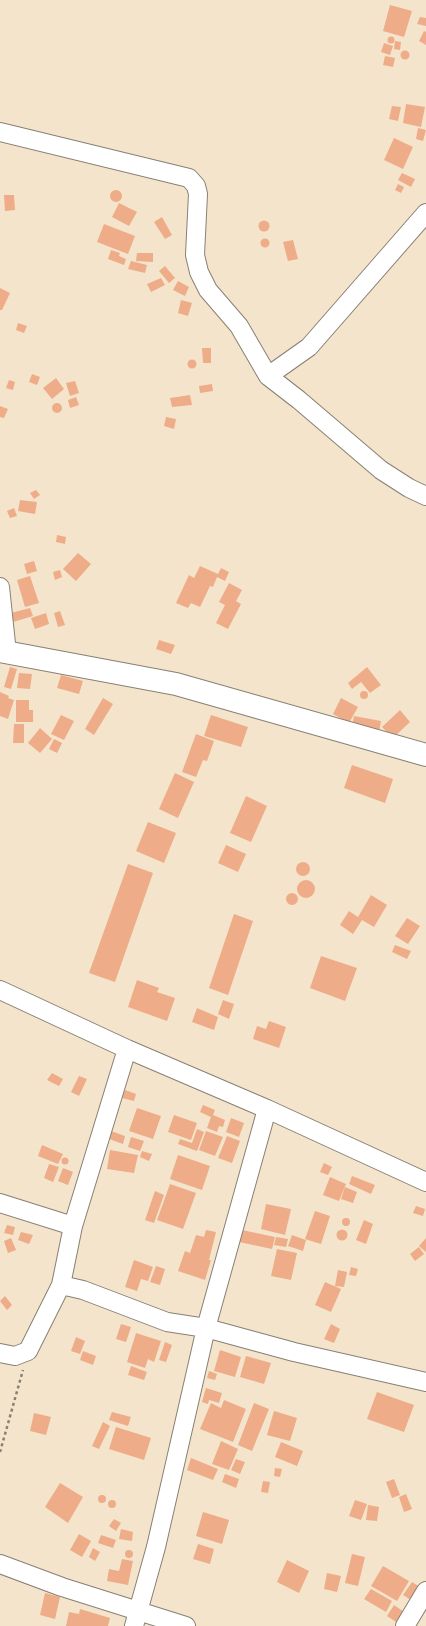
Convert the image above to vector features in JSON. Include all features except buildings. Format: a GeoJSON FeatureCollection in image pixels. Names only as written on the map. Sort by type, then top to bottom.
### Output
{"type":"FeatureCollection","features":[{"type":"Feature","properties":{"kind":"main road"},"geometry":{"type":"LineString","coordinates":[[4,652],[176,684],[426,755]]}},
{"type":"Feature","properties":{"kind":"street"},"geometry":{"type":"LineString","coordinates":[[0,132],[183,175],[193,181],[198,194],[195,255],[199,272],[208,290],[239,326],[268,376],[300,400],[381,470],[409,488],[426,496]]}},
{"type":"Feature","properties":{"kind":"street"},"geometry":{"type":"LineString","coordinates":[[268,376],[309,347],[426,213]]}},
{"type":"Feature","properties":{"kind":"street"},"geometry":{"type":"LineString","coordinates":[[0,587],[4,652]]}},
{"type":"Feature","properties":{"kind":"street"},"geometry":{"type":"LineString","coordinates":[[0,990],[127,1049],[267,1109],[426,1182]]}},
{"type":"Feature","properties":{"kind":"street"},"geometry":{"type":"LineString","coordinates":[[0,1353],[15,1356],[28,1352],[61,1285],[73,1226],[127,1049]]}},
{"type":"Feature","properties":{"kind":"street"},"geometry":{"type":"LineString","coordinates":[[136,1619],[156,1547],[206,1328],[267,1109]]}},
{"type":"Feature","properties":{"kind":"street"},"geometry":{"type":"LineString","coordinates":[[0,1202],[73,1226]]}},
{"type":"Feature","properties":{"kind":"street"},"geometry":{"type":"LineString","coordinates":[[61,1285],[83,1290],[167,1322],[206,1328],[294,1352],[426,1382]]}},
{"type":"Feature","properties":{"kind":"street"},"geometry":{"type":"LineString","coordinates":[[0,1564],[136,1619],[186,1626]]}},
{"type":"Feature","properties":{"kind":"street"},"geometry":{"type":"LineString","coordinates":[[405,1626],[426,1591]]}},
{"type":"Feature","properties":{"kind":"path"},"geometry":{"type":"LineString","coordinates":[[0,1452],[28,1352]]}}]}
